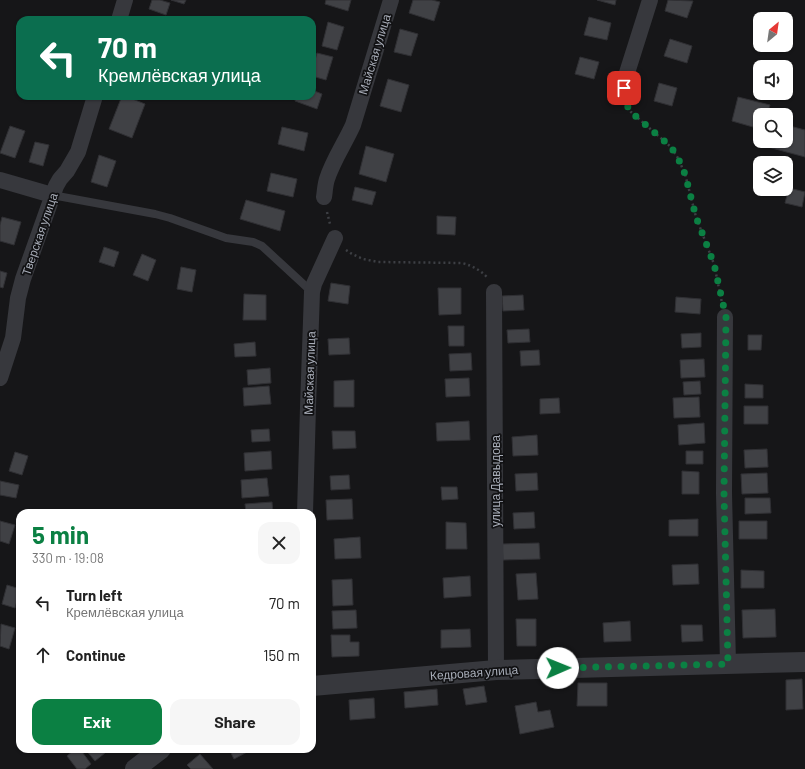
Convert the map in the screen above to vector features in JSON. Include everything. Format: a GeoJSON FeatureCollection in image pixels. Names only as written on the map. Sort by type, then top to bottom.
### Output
{"type":"FeatureCollection","features":[{"type":"Feature","properties":{"kind":"street"},"geometry":{"type":"LineString","coordinates":[[120,16],[125,0]]}},
{"type":"Feature","properties":{"kind":"street","name":"Майская улица"},"geometry":{"type":"LineString","coordinates":[[324,198],[327,179],[353,125],[391,0]]}},
{"type":"Feature","properties":{"kind":"street"},"geometry":{"type":"LineString","coordinates":[[624,88],[626,76],[650,0]]}},
{"type":"Feature","properties":{"kind":"street","name":"Тверская улица"},"geometry":{"type":"LineString","coordinates":[[0,378],[13,338],[18,298],[23,279],[52,195],[60,179],[68,170],[78,152],[94,100]]}},
{"type":"Feature","properties":{"kind":"street"},"geometry":{"type":"LineString","coordinates":[[0,180],[52,195]]}},
{"type":"Feature","properties":{"kind":"street","name":"Майская улица"},"geometry":{"type":"LineString","coordinates":[[306,509],[312,292],[314,284],[335,238]]}},
{"type":"Feature","properties":{"kind":"street","name":"улица Давыдова"},"geometry":{"type":"LineString","coordinates":[[494,292],[496,670]]}},
{"type":"Feature","properties":{"kind":"street"},"geometry":{"type":"LineString","coordinates":[[726,317],[724,493],[728,664]]}},
{"type":"Feature","properties":{"kind":"street","name":"Кедровая улица"},"geometry":{"type":"LineString","coordinates":[[316,686],[496,670],[805,662]]}},
{"type":"Feature","properties":{"kind":"street"},"geometry":{"type":"LineString","coordinates":[[136,769],[156,753]]}},
{"type":"Feature","properties":{"kind":"lane"},"geometry":{"type":"LineString","coordinates":[[52,195],[155,214],[226,238],[253,242],[262,246],[312,292]]}},
{"type":"Feature","properties":{"kind":"path"},"geometry":{"type":"LineString","coordinates":[[624,88],[625,102],[631,112],[671,147],[678,158],[685,174],[696,217],[714,264],[726,317]]}},
{"type":"Feature","properties":{"kind":"path"},"geometry":{"type":"LineString","coordinates":[[324,198],[330,227],[335,238],[342,247],[352,254],[363,259],[378,262],[462,264],[473,266],[482,272],[489,280],[494,292]]}},
{"type":"Feature","properties":{"kind":"building"},"geometry":{"type":"Polygon","coordinates":[[[152,0],[160,0],[170,3],[166,15],[149,9],[152,0]]]}},
{"type":"Feature","properties":{"kind":"building"},"geometry":{"type":"Polygon","coordinates":[[[171,0],[186,0],[184,4],[171,0]]]}},
{"type":"Feature","properties":{"kind":"building"},"geometry":{"type":"Polygon","coordinates":[[[326,0],[351,0],[348,11],[325,4],[326,0]]]}},
{"type":"Feature","properties":{"kind":"building"},"geometry":{"type":"Polygon","coordinates":[[[413,0],[432,0],[440,2],[434,21],[409,13],[413,0]]]}},
{"type":"Feature","properties":{"kind":"building"},"geometry":{"type":"Polygon","coordinates":[[[597,0],[616,0],[615,5],[597,0]]]}},
{"type":"Feature","properties":{"kind":"building"},"geometry":{"type":"Polygon","coordinates":[[[668,0],[693,1],[687,18],[665,11],[668,0]]]}},
{"type":"Feature","properties":{"kind":"building"},"geometry":{"type":"Polygon","coordinates":[[[589,17],[611,23],[607,40],[584,35],[589,17]]]}},
{"type":"Feature","properties":{"kind":"building"},"geometry":{"type":"Polygon","coordinates":[[[328,22],[344,27],[337,50],[322,46],[328,22]]]}},
{"type":"Feature","properties":{"kind":"building"},"geometry":{"type":"Polygon","coordinates":[[[400,29],[418,34],[411,56],[394,52],[400,29]]]}},
{"type":"Feature","properties":{"kind":"building"},"geometry":{"type":"Polygon","coordinates":[[[670,39],[692,46],[687,63],[664,56],[670,39]]]}},
{"type":"Feature","properties":{"kind":"building"},"geometry":{"type":"Polygon","coordinates":[[[317,53],[333,57],[326,80],[316,77],[317,53]]]}},
{"type":"Feature","properties":{"kind":"building"},"geometry":{"type":"Polygon","coordinates":[[[580,57],[599,62],[594,79],[575,74],[580,57]]]}},
{"type":"Feature","properties":{"kind":"building"},"geometry":{"type":"Polygon","coordinates":[[[388,79],[409,85],[401,112],[380,106],[388,79]]]}},
{"type":"Feature","properties":{"kind":"building"},"geometry":{"type":"Polygon","coordinates":[[[659,83],[677,88],[672,106],[654,101],[659,83]]]}},
{"type":"Feature","properties":{"kind":"building"},"geometry":{"type":"Polygon","coordinates":[[[316,92],[322,94],[317,109],[295,101],[316,100],[316,92]]]}},
{"type":"Feature","properties":{"kind":"building"},"geometry":{"type":"Polygon","coordinates":[[[738,97],[770,105],[769,108],[753,108],[753,127],[732,121],[738,97]]]}},
{"type":"Feature","properties":{"kind":"building"},"geometry":{"type":"Polygon","coordinates":[[[120,100],[135,100],[145,104],[132,138],[109,129],[120,100]]]}},
{"type":"Feature","properties":{"kind":"building"},"geometry":{"type":"Polygon","coordinates":[[[10,126],[25,131],[15,158],[0,153],[10,126]]]}},
{"type":"Feature","properties":{"kind":"building"},"geometry":{"type":"Polygon","coordinates":[[[282,127],[308,133],[304,151],[278,144],[282,127]]]}},
{"type":"Feature","properties":{"kind":"building"},"geometry":{"type":"Polygon","coordinates":[[[793,127],[805,130],[805,157],[772,148],[793,148],[793,127]]]}},
{"type":"Feature","properties":{"kind":"building"},"geometry":{"type":"Polygon","coordinates":[[[35,142],[49,145],[43,166],[29,162],[35,142]]]}},
{"type":"Feature","properties":{"kind":"building"},"geometry":{"type":"Polygon","coordinates":[[[366,146],[394,154],[386,182],[359,174],[366,146]]]}},
{"type":"Feature","properties":{"kind":"building"},"geometry":{"type":"Polygon","coordinates":[[[99,155],[116,161],[107,187],[91,182],[99,155]]]}},
{"type":"Feature","properties":{"kind":"building"},"geometry":{"type":"Polygon","coordinates":[[[271,173],[297,179],[293,197],[267,191],[271,173]]]}},
{"type":"Feature","properties":{"kind":"building"},"geometry":{"type":"Polygon","coordinates":[[[355,187],[376,192],[372,205],[352,200],[355,187]]]}},
{"type":"Feature","properties":{"kind":"building"},"geometry":{"type":"Polygon","coordinates":[[[793,189],[805,192],[802,207],[785,203],[787,196],[793,196],[793,189]]]}},
{"type":"Feature","properties":{"kind":"building"},"geometry":{"type":"Polygon","coordinates":[[[246,200],[285,211],[280,231],[240,219],[246,200]]]}},
{"type":"Feature","properties":{"kind":"building"},"geometry":{"type":"Polygon","coordinates":[[[437,216],[456,217],[455,235],[437,234],[437,216]]]}},
{"type":"Feature","properties":{"kind":"building"},"geometry":{"type":"Polygon","coordinates":[[[2,217],[21,222],[14,245],[0,241],[0,225],[2,217]]]}},
{"type":"Feature","properties":{"kind":"building"},"geometry":{"type":"Polygon","coordinates":[[[104,247],[119,252],[114,267],[99,262],[104,247]]]}},
{"type":"Feature","properties":{"kind":"building"},"geometry":{"type":"Polygon","coordinates":[[[142,254],[156,260],[148,281],[133,275],[142,254]]]}},
{"type":"Feature","properties":{"kind":"building"},"geometry":{"type":"Polygon","coordinates":[[[181,267],[196,270],[192,292],[177,289],[181,267]]]}},
{"type":"Feature","properties":{"kind":"building"},"geometry":{"type":"Polygon","coordinates":[[[0,271],[7,273],[3,288],[0,287],[0,271]]]}},
{"type":"Feature","properties":{"kind":"building"},"geometry":{"type":"Polygon","coordinates":[[[331,283],[350,286],[348,304],[328,301],[331,283]]]}},
{"type":"Feature","properties":{"kind":"building"},"geometry":{"type":"Polygon","coordinates":[[[438,288],[461,288],[461,314],[439,315],[438,288]]]}},
{"type":"Feature","properties":{"kind":"building"},"geometry":{"type":"Polygon","coordinates":[[[244,294],[266,295],[266,320],[243,320],[244,294]]]}},
{"type":"Feature","properties":{"kind":"building"},"geometry":{"type":"Polygon","coordinates":[[[523,295],[524,310],[503,311],[502,296],[523,295]]]}},
{"type":"Feature","properties":{"kind":"building"},"geometry":{"type":"Polygon","coordinates":[[[676,297],[701,299],[700,314],[675,312],[676,297]]]}},
{"type":"Feature","properties":{"kind":"building"},"geometry":{"type":"Polygon","coordinates":[[[448,326],[464,326],[464,346],[449,346],[448,326]]]}},
{"type":"Feature","properties":{"kind":"building"},"geometry":{"type":"Polygon","coordinates":[[[529,329],[530,342],[508,343],[507,330],[529,329]]]}},
{"type":"Feature","properties":{"kind":"building"},"geometry":{"type":"Polygon","coordinates":[[[701,333],[701,347],[682,348],[681,334],[701,333]]]}},
{"type":"Feature","properties":{"kind":"building"},"geometry":{"type":"Polygon","coordinates":[[[748,335],[762,335],[761,350],[748,350],[748,335]]]}},
{"type":"Feature","properties":{"kind":"building"},"geometry":{"type":"Polygon","coordinates":[[[349,338],[350,354],[329,355],[328,339],[349,338]]]}},
{"type":"Feature","properties":{"kind":"building"},"geometry":{"type":"Polygon","coordinates":[[[255,342],[256,356],[235,357],[234,344],[255,342]]]}},
{"type":"Feature","properties":{"kind":"building"},"geometry":{"type":"Polygon","coordinates":[[[539,350],[540,365],[521,366],[520,351],[539,350]]]}},
{"type":"Feature","properties":{"kind":"building"},"geometry":{"type":"Polygon","coordinates":[[[471,353],[472,370],[450,371],[449,354],[471,353]]]}},
{"type":"Feature","properties":{"kind":"building"},"geometry":{"type":"Polygon","coordinates":[[[704,359],[705,377],[681,378],[680,360],[704,359]]]}},
{"type":"Feature","properties":{"kind":"building"},"geometry":{"type":"Polygon","coordinates":[[[270,368],[271,383],[248,385],[247,370],[270,368]]]}},
{"type":"Feature","properties":{"kind":"building"},"geometry":{"type":"Polygon","coordinates":[[[469,378],[470,396],[446,397],[445,379],[469,378]]]}},
{"type":"Feature","properties":{"kind":"building"},"geometry":{"type":"Polygon","coordinates":[[[354,380],[354,407],[334,407],[334,381],[354,380]]]}},
{"type":"Feature","properties":{"kind":"building"},"geometry":{"type":"Polygon","coordinates":[[[700,381],[701,394],[684,395],[683,382],[700,381]]]}},
{"type":"Feature","properties":{"kind":"building"},"geometry":{"type":"Polygon","coordinates":[[[745,384],[763,385],[763,398],[745,398],[745,384]]]}},
{"type":"Feature","properties":{"kind":"building"},"geometry":{"type":"Polygon","coordinates":[[[269,386],[271,404],[244,406],[243,388],[269,386]]]}},
{"type":"Feature","properties":{"kind":"building"},"geometry":{"type":"Polygon","coordinates":[[[699,397],[700,417],[674,418],[673,398],[699,397]]]}},
{"type":"Feature","properties":{"kind":"building"},"geometry":{"type":"Polygon","coordinates":[[[559,398],[560,413],[540,414],[540,399],[559,398]]]}},
{"type":"Feature","properties":{"kind":"building"},"geometry":{"type":"Polygon","coordinates":[[[744,406],[768,406],[768,424],[744,424],[744,406]]]}},
{"type":"Feature","properties":{"kind":"building"},"geometry":{"type":"Polygon","coordinates":[[[469,421],[470,440],[437,441],[436,423],[469,421]]]}},
{"type":"Feature","properties":{"kind":"building"},"geometry":{"type":"Polygon","coordinates":[[[704,423],[705,443],[679,445],[678,425],[704,423]]]}},
{"type":"Feature","properties":{"kind":"building"},"geometry":{"type":"Polygon","coordinates":[[[269,429],[270,441],[252,442],[251,430],[269,429]]]}},
{"type":"Feature","properties":{"kind":"building"},"geometry":{"type":"Polygon","coordinates":[[[332,431],[355,431],[356,448],[333,449],[332,431]]]}},
{"type":"Feature","properties":{"kind":"building"},"geometry":{"type":"Polygon","coordinates":[[[537,435],[538,455],[513,456],[512,437],[537,435]]]}},
{"type":"Feature","properties":{"kind":"building"},"geometry":{"type":"Polygon","coordinates":[[[767,449],[768,467],[745,468],[744,450],[767,449]]]}},
{"type":"Feature","properties":{"kind":"building"},"geometry":{"type":"Polygon","coordinates":[[[271,451],[272,469],[245,471],[244,453],[271,451]]]}},
{"type":"Feature","properties":{"kind":"building"},"geometry":{"type":"Polygon","coordinates":[[[686,451],[703,451],[703,464],[686,464],[686,451]]]}},
{"type":"Feature","properties":{"kind":"building"},"geometry":{"type":"Polygon","coordinates":[[[15,452],[28,456],[22,475],[9,471],[15,452]]]}},
{"type":"Feature","properties":{"kind":"building"},"geometry":{"type":"Polygon","coordinates":[[[682,471],[699,472],[699,494],[682,494],[682,471]]]}},
{"type":"Feature","properties":{"kind":"building"},"geometry":{"type":"Polygon","coordinates":[[[537,473],[538,490],[516,491],[515,474],[537,473]]]}},
{"type":"Feature","properties":{"kind":"building"},"geometry":{"type":"Polygon","coordinates":[[[767,473],[768,493],[742,494],[741,474],[767,473]]]}},
{"type":"Feature","properties":{"kind":"building"},"geometry":{"type":"Polygon","coordinates":[[[349,475],[350,489],[331,490],[330,476],[349,475]]]}},
{"type":"Feature","properties":{"kind":"building"},"geometry":{"type":"Polygon","coordinates":[[[267,478],[269,496],[242,498],[241,480],[267,478]]]}},
{"type":"Feature","properties":{"kind":"building"},"geometry":{"type":"Polygon","coordinates":[[[0,481],[19,485],[16,498],[0,495],[0,481]]]}},
{"type":"Feature","properties":{"kind":"building"},"geometry":{"type":"Polygon","coordinates":[[[441,487],[457,487],[458,499],[442,500],[441,487]]]}},
{"type":"Feature","properties":{"kind":"building"},"geometry":{"type":"Polygon","coordinates":[[[745,498],[770,498],[771,513],[745,514],[745,498]]]}},
{"type":"Feature","properties":{"kind":"building"},"geometry":{"type":"Polygon","coordinates":[[[352,499],[353,519],[327,520],[326,500],[352,499]]]}},
{"type":"Feature","properties":{"kind":"building"},"geometry":{"type":"Polygon","coordinates":[[[272,502],[273,509],[246,509],[245,504],[272,502]]]}},
{"type":"Feature","properties":{"kind":"building"},"geometry":{"type":"Polygon","coordinates":[[[534,512],[535,528],[514,529],[513,513],[534,512]]]}},
{"type":"Feature","properties":{"kind":"building"},"geometry":{"type":"Polygon","coordinates":[[[698,519],[698,536],[669,536],[669,520],[698,519]]]}},
{"type":"Feature","properties":{"kind":"building"},"geometry":{"type":"Polygon","coordinates":[[[0,521],[15,525],[9,544],[0,541],[0,521]]]}},
{"type":"Feature","properties":{"kind":"building"},"geometry":{"type":"Polygon","coordinates":[[[739,521],[767,521],[767,539],[739,539],[739,521]]]}},
{"type":"Feature","properties":{"kind":"building"},"geometry":{"type":"Polygon","coordinates":[[[446,522],[466,523],[467,549],[446,549],[446,522]]]}},
{"type":"Feature","properties":{"kind":"building"},"geometry":{"type":"Polygon","coordinates":[[[360,537],[361,558],[335,559],[334,539],[360,537]]]}},
{"type":"Feature","properties":{"kind":"building"},"geometry":{"type":"Polygon","coordinates":[[[539,543],[540,559],[503,560],[502,544],[539,543]]]}},
{"type":"Feature","properties":{"kind":"building"},"geometry":{"type":"Polygon","coordinates":[[[698,564],[699,584],[673,585],[672,565],[698,564]]]}},
{"type":"Feature","properties":{"kind":"building"},"geometry":{"type":"Polygon","coordinates":[[[741,570],[764,571],[764,588],[741,588],[741,570]]]}},
{"type":"Feature","properties":{"kind":"building"},"geometry":{"type":"Polygon","coordinates":[[[536,573],[538,599],[518,600],[516,574],[536,573]]]}},
{"type":"Feature","properties":{"kind":"building"},"geometry":{"type":"Polygon","coordinates":[[[470,576],[471,596],[444,598],[443,578],[470,576]]]}},
{"type":"Feature","properties":{"kind":"building"},"geometry":{"type":"Polygon","coordinates":[[[352,579],[353,605],[333,606],[332,580],[352,579]]]}},
{"type":"Feature","properties":{"kind":"building"},"geometry":{"type":"Polygon","coordinates":[[[7,585],[16,588],[15,608],[2,604],[7,585]]]}},
{"type":"Feature","properties":{"kind":"building"},"geometry":{"type":"Polygon","coordinates":[[[775,609],[776,637],[743,638],[742,610],[775,609]]]}},
{"type":"Feature","properties":{"kind":"building"},"geometry":{"type":"Polygon","coordinates":[[[356,610],[357,628],[333,629],[332,611],[356,610]]]}},
{"type":"Feature","properties":{"kind":"building"},"geometry":{"type":"Polygon","coordinates":[[[516,619],[536,619],[536,646],[517,646],[516,619]]]}},
{"type":"Feature","properties":{"kind":"building"},"geometry":{"type":"Polygon","coordinates":[[[630,621],[631,641],[604,642],[603,623],[630,621]]]}},
{"type":"Feature","properties":{"kind":"building"},"geometry":{"type":"Polygon","coordinates":[[[1,624],[15,628],[9,649],[0,646],[1,624]]]}},
{"type":"Feature","properties":{"kind":"building"},"geometry":{"type":"Polygon","coordinates":[[[681,625],[702,625],[703,641],[682,642],[681,625]]]}},
{"type":"Feature","properties":{"kind":"building"},"geometry":{"type":"Polygon","coordinates":[[[470,629],[471,647],[441,648],[441,630],[470,629]]]}},
{"type":"Feature","properties":{"kind":"building"},"geometry":{"type":"Polygon","coordinates":[[[331,635],[350,635],[350,642],[359,642],[359,656],[332,657],[331,635]]]}},
{"type":"Feature","properties":{"kind":"building"},"geometry":{"type":"Polygon","coordinates":[[[802,679],[803,709],[786,710],[786,680],[802,679]]]}},
{"type":"Feature","properties":{"kind":"building"},"geometry":{"type":"Polygon","coordinates":[[[578,683],[607,683],[607,706],[577,706],[578,683]]]}},
{"type":"Feature","properties":{"kind":"building"},"geometry":{"type":"Polygon","coordinates":[[[484,686],[487,702],[466,705],[463,689],[484,686]]]}},
{"type":"Feature","properties":{"kind":"building"},"geometry":{"type":"Polygon","coordinates":[[[437,689],[438,705],[405,708],[404,692],[437,689]]]}},
{"type":"Feature","properties":{"kind":"building"},"geometry":{"type":"Polygon","coordinates":[[[374,698],[375,718],[350,720],[349,700],[374,698]]]}},
{"type":"Feature","properties":{"kind":"building"},"geometry":{"type":"Polygon","coordinates":[[[536,702],[538,712],[550,710],[554,727],[520,734],[515,706],[536,702]]]}},
{"type":"Feature","properties":{"kind":"building"},"geometry":{"type":"Polygon","coordinates":[[[70,753],[83,753],[91,764],[85,769],[77,769],[67,756],[70,753]]]}},
{"type":"Feature","properties":{"kind":"building"},"geometry":{"type":"Polygon","coordinates":[[[88,753],[105,753],[95,761],[88,753]]]}},
{"type":"Feature","properties":{"kind":"building"},"geometry":{"type":"Polygon","coordinates":[[[231,753],[245,753],[234,759],[231,753]]]}},
{"type":"Feature","properties":{"kind":"building"},"geometry":{"type":"Polygon","coordinates":[[[200,754],[213,769],[191,769],[187,765],[200,754]]]}},
{"type":"Feature","properties":{"kind":"route"},"geometry":{"type":"LineString","coordinates":[[558,668],[728,664],[724,493],[726,317],[714,264],[696,217],[685,174],[678,158],[671,147],[631,112],[625,102],[624,88]]}}]}
